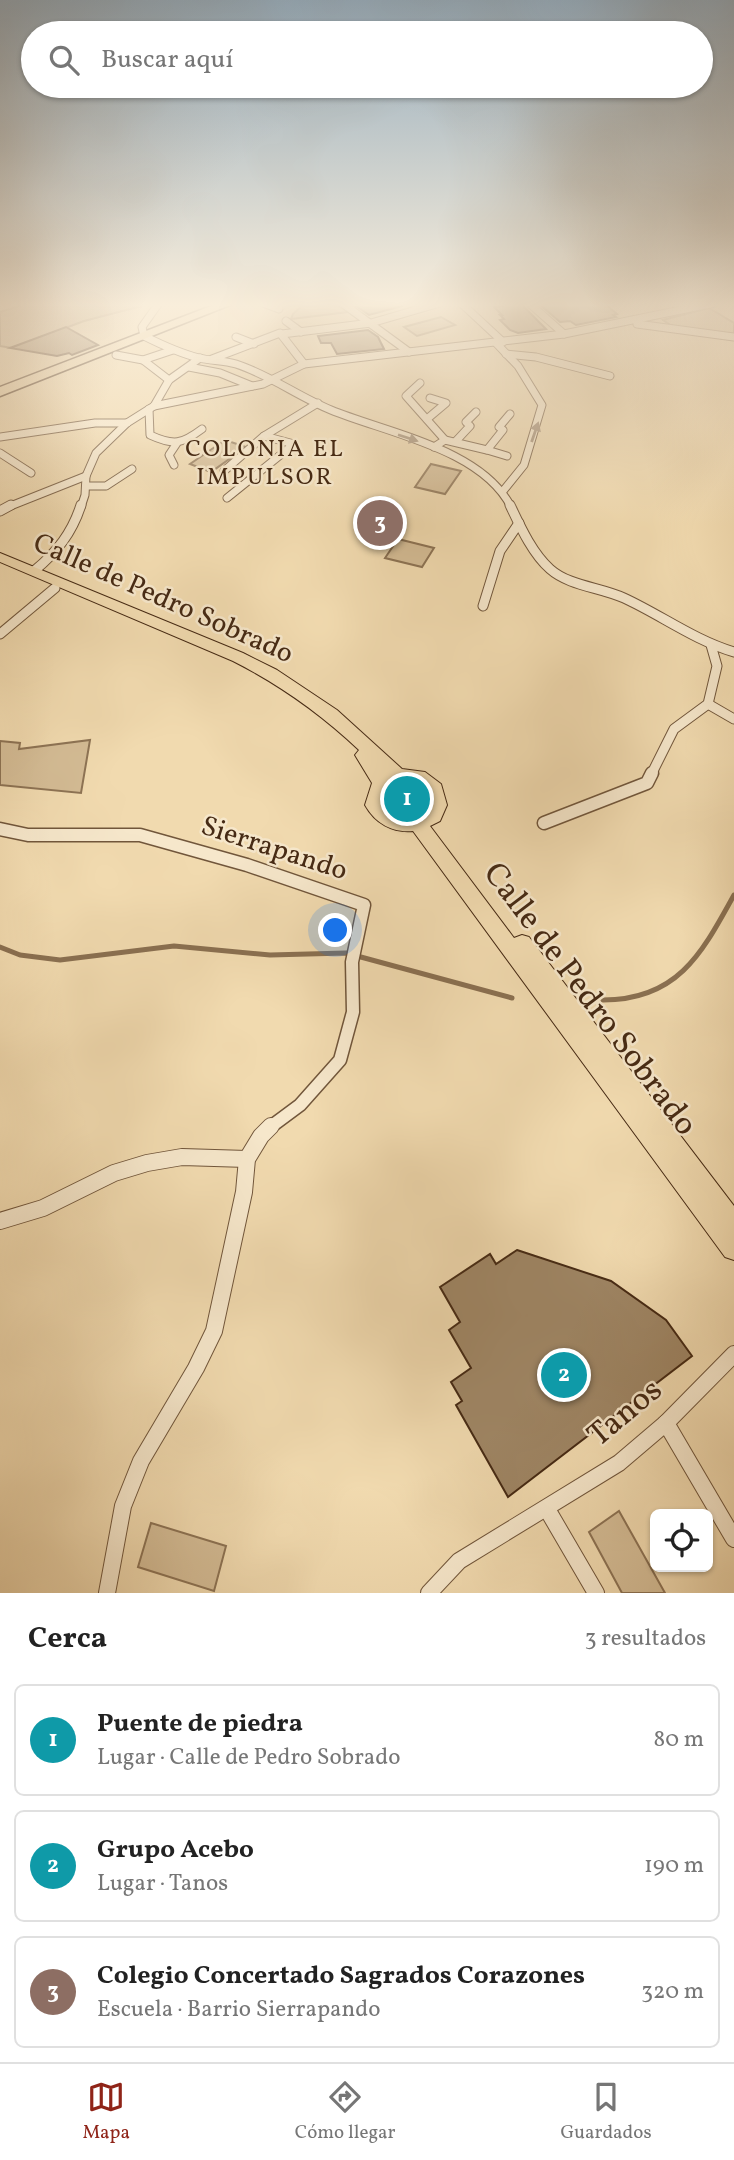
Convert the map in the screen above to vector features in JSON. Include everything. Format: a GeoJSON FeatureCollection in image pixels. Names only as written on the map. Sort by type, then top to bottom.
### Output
{"type":"FeatureCollection","features":[{"type":"Feature","properties":{"kind":"highway"},"geometry":{"type":"LineString","coordinates":[[0,393],[39,377]]}},
{"type":"Feature","properties":{"kind":"main road","name":"Calle de Pedro Sobrado"},"geometry":{"type":"LineString","coordinates":[[0,557],[238,657],[271,674],[331,714],[398,776]]}},
{"type":"Feature","properties":{"kind":"main road","name":"Calle de Pedro Sobrado"},"geometry":{"type":"LineString","coordinates":[[0,564],[229,661],[282,690],[323,719],[362,754],[377,773],[381,784]]}},
{"type":"Feature","properties":{"kind":"main road"},"geometry":{"type":"LineString","coordinates":[[398,776],[419,778],[435,789],[439,805],[423,822],[396,824],[379,814],[374,799],[381,784],[398,776]]}},
{"type":"Feature","properties":{"kind":"main road","name":"Calle de Pedro Sobrado"},"geometry":{"type":"LineString","coordinates":[[423,822],[734,1226]]}},
{"type":"Feature","properties":{"kind":"main road","name":"Calle de Pedro Sobrado"},"geometry":{"type":"LineString","coordinates":[[423,822],[734,1248]]}},
{"type":"Feature","properties":{"kind":"street"},"geometry":{"type":"LineString","coordinates":[[166,377],[169,380]]}},
{"type":"Feature","properties":{"kind":"street"},"geometry":{"type":"LineString","coordinates":[[173,377],[151,407],[150,435],[158,440],[177,443],[185,442],[201,429]]}},
{"type":"Feature","properties":{"kind":"street"},"geometry":{"type":"LineString","coordinates":[[231,377],[252,386]]}},
{"type":"Feature","properties":{"kind":"street"},"geometry":{"type":"LineString","coordinates":[[503,491],[524,465],[542,412],[542,405],[525,377]]}},
{"type":"Feature","properties":{"kind":"street"},"geometry":{"type":"LineString","coordinates":[[34,571],[67,539],[83,502],[86,481],[96,453],[127,423],[151,407],[252,386],[274,378],[281,386],[318,403],[383,430],[434,447],[470,465],[503,491],[543,562],[564,578],[622,597],[711,645],[734,652]]}},
{"type":"Feature","properties":{"kind":"street"},"geometry":{"type":"LineString","coordinates":[[420,383],[406,396],[445,440],[507,456]]}},
{"type":"Feature","properties":{"kind":"street"},"geometry":{"type":"LineString","coordinates":[[427,419],[446,403],[430,398]]}},
{"type":"Feature","properties":{"kind":"street"},"geometry":{"type":"LineString","coordinates":[[223,471],[264,436],[318,403]]}},
{"type":"Feature","properties":{"kind":"street"},"geometry":{"type":"LineString","coordinates":[[447,453],[470,426],[466,422],[476,412]]}},
{"type":"Feature","properties":{"kind":"street"},"geometry":{"type":"LineString","coordinates":[[487,450],[503,430],[499,426],[510,414]]}},
{"type":"Feature","properties":{"kind":"street"},"geometry":{"type":"LineString","coordinates":[[0,437],[25,436],[79,425],[127,423]]}},
{"type":"Feature","properties":{"kind":"street"},"geometry":{"type":"LineString","coordinates":[[227,498],[294,444],[264,436]]}},
{"type":"Feature","properties":{"kind":"street"},"geometry":{"type":"LineString","coordinates":[[434,447],[445,440]]}},
{"type":"Feature","properties":{"kind":"street"},"geometry":{"type":"LineString","coordinates":[[174,465],[169,455],[177,443]]}},
{"type":"Feature","properties":{"kind":"street"},"geometry":{"type":"LineString","coordinates":[[0,453],[31,472]]}},
{"type":"Feature","properties":{"kind":"street"},"geometry":{"type":"LineString","coordinates":[[0,511],[15,503],[86,481],[106,486],[132,469]]}},
{"type":"Feature","properties":{"kind":"street"},"geometry":{"type":"LineString","coordinates":[[483,606],[486,588],[496,564],[512,530],[519,523]]}},
{"type":"Feature","properties":{"kind":"street"},"geometry":{"type":"LineString","coordinates":[[0,634],[26,616],[37,602],[55,588]]}},
{"type":"Feature","properties":{"kind":"street"},"geometry":{"type":"LineString","coordinates":[[544,823],[647,783],[666,737],[675,724],[708,704],[717,666],[711,645]]}},
{"type":"Feature","properties":{"kind":"street"},"geometry":{"type":"LineString","coordinates":[[708,704],[734,719]]}},
{"type":"Feature","properties":{"kind":"street","name":"Sierrapando"},"geometry":{"type":"LineString","coordinates":[[0,829],[28,835],[140,835],[304,883],[364,905],[352,962],[353,1012],[340,1060],[300,1105],[280,1118],[261,1136],[247,1159]]}},
{"type":"Feature","properties":{"kind":"street"},"geometry":{"type":"LineString","coordinates":[[0,1221],[43,1208],[114,1173],[147,1163],[182,1157],[247,1159],[244,1192],[214,1331],[196,1368],[141,1461],[123,1506],[107,1593]]}},
{"type":"Feature","properties":{"kind":"street","name":"Tanos"},"geometry":{"type":"LineString","coordinates":[[429,1593],[459,1562],[619,1463],[666,1423],[734,1354]]}},
{"type":"Feature","properties":{"kind":"street"},"geometry":{"type":"LineString","coordinates":[[666,1423],[734,1539]]}},
{"type":"Feature","properties":{"kind":"street"},"geometry":{"type":"LineString","coordinates":[[547,1509],[596,1593]]}},
{"type":"Feature","properties":{"kind":"shaded area"},"geometry":{"type":"Polygon","coordinates":[[[225,440],[246,447],[211,472],[190,464],[225,440]]]}},
{"type":"Feature","properties":{"kind":"shaded area"},"geometry":{"type":"Polygon","coordinates":[[[431,464],[461,471],[445,494],[415,487],[431,464]]]}},
{"type":"Feature","properties":{"kind":"shaded area"},"geometry":{"type":"Polygon","coordinates":[[[398,539],[434,548],[422,567],[385,558],[398,539]]]}},
{"type":"Feature","properties":{"kind":"shaded area"},"geometry":{"type":"Polygon","coordinates":[[[90,740],[81,793],[0,785],[0,741],[20,743],[19,749],[90,740]]]}},
{"type":"Feature","properties":{"kind":"shaded area"},"geometry":{"type":"Polygon","coordinates":[[[407,784],[424,792],[427,801],[417,814],[404,816],[388,808],[384,799],[389,790],[407,784]]]}},
{"type":"Feature","properties":{"kind":"shaded area"},"geometry":{"type":"Polygon","coordinates":[[[619,1511],[650,1566],[650,1572],[653,1572],[665,1593],[622,1593],[589,1532],[619,1511]]]}},
{"type":"Feature","properties":{"kind":"shaded area"},"geometry":{"type":"Polygon","coordinates":[[[151,1523],[226,1546],[214,1591],[138,1567],[151,1523]]]}},
{"type":"Feature","properties":{"kind":"building"},"geometry":{"type":"Polygon","coordinates":[[[517,1250],[611,1281],[666,1320],[692,1356],[508,1497],[456,1405],[462,1401],[451,1382],[471,1368],[449,1330],[460,1322],[440,1287],[490,1254],[496,1264],[517,1250]]]}},
{"type":"Feature","properties":{"kind":"waterway"},"geometry":{"type":"LineString","coordinates":[[603,1000],[629,998],[651,992],[669,982],[698,954],[734,895]]}},
{"type":"Feature","properties":{"kind":"waterway"},"geometry":{"type":"LineString","coordinates":[[0,947],[20,955],[60,960],[174,946],[270,955],[346,953],[512,998]]}},
{"type":"Feature","properties":{"kind":"place","name":"Colegio Concertado Sagrados Corazones"},"geometry":{"type":"Point","coordinates":[380,523]}},
{"type":"Feature","properties":{"kind":"place","name":"Puente de piedra"},"geometry":{"type":"Point","coordinates":[407,799]}},
{"type":"Feature","properties":{"kind":"place","name":"Grupo Acebo"},"geometry":{"type":"Point","coordinates":[564,1375]}},
{"type":"Feature","properties":{"kind":"district","name":"COLONIA EL IMPULSOR"},"geometry":{"type":"Point","coordinates":[265,464]}}]}
